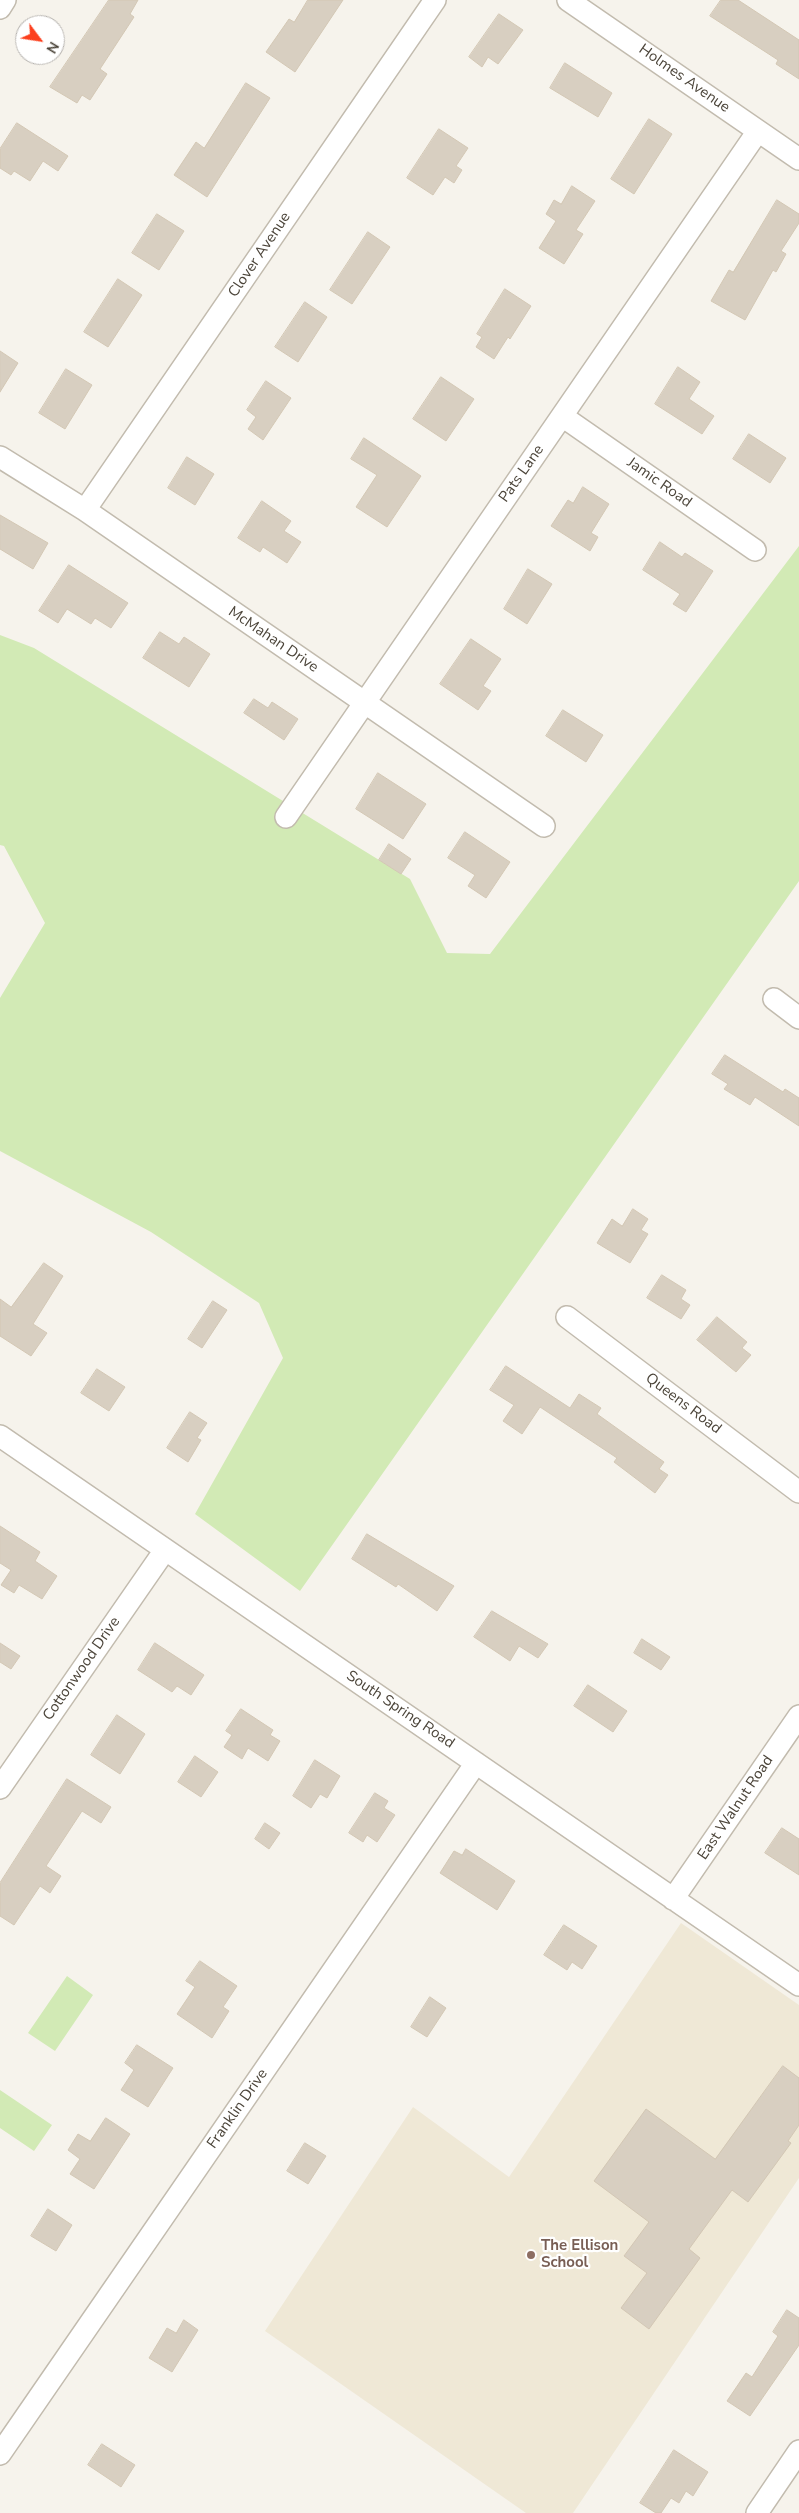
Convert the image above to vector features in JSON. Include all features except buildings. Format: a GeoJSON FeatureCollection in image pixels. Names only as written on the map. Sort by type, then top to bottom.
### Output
{"type":"FeatureCollection","features":[{"type":"Feature","properties":{"kind":"street"},"geometry":{"type":"LineString","coordinates":[[0,8],[5,0]]}},
{"type":"Feature","properties":{"kind":"street","name":"Clover Avenue"},"geometry":{"type":"LineString","coordinates":[[85,510],[434,0]]}},
{"type":"Feature","properties":{"kind":"street","name":"Holmes Avenue"},"geometry":{"type":"LineString","coordinates":[[568,0],[799,159]]}},
{"type":"Feature","properties":{"kind":"street","name":"Pats Lane"},"geometry":{"type":"LineString","coordinates":[[286,817],[758,131]]}},
{"type":"Feature","properties":{"kind":"street","name":"Jamic Road"},"geometry":{"type":"LineString","coordinates":[[562,416],[755,550]]}},
{"type":"Feature","properties":{"kind":"street","name":"McMahan Drive"},"geometry":{"type":"LineString","coordinates":[[0,457],[85,510],[544,826]]}},
{"type":"Feature","properties":{"kind":"street"},"geometry":{"type":"LineString","coordinates":[[774,999],[799,1018]]}},
{"type":"Feature","properties":{"kind":"street","name":"Queens Road"},"geometry":{"type":"LineString","coordinates":[[567,1317],[799,1492]]}},
{"type":"Feature","properties":{"kind":"street","name":"South Spring Road"},"geometry":{"type":"LineString","coordinates":[[0,1436],[799,1985]]}},
{"type":"Feature","properties":{"kind":"street","name":"Cottonwood Drive"},"geometry":{"type":"LineString","coordinates":[[0,1788],[165,1550]]}},
{"type":"Feature","properties":{"kind":"street","name":"East Walnut Road"},"geometry":{"type":"LineString","coordinates":[[673,1899],[799,1716]]}},
{"type":"Feature","properties":{"kind":"street","name":"Franklin Drive"},"geometry":{"type":"LineString","coordinates":[[3,2444],[476,1763]]}},
{"type":"Feature","properties":{"kind":"street"},"geometry":{"type":"LineString","coordinates":[[757,2513],[799,2451]]}},
{"type":"Feature","properties":{"kind":"shaded area","name":"The Ellison School"},"geometry":{"type":"Polygon","coordinates":[[[681,1923],[799,2005],[799,2178],[573,2513],[526,2513],[265,2331],[413,2107],[509,2177],[681,1923]]]}},
{"type":"Feature","properties":{"kind":"green space"},"geometry":{"type":"Polygon","coordinates":[[[799,546],[799,881],[300,1591],[195,1514],[283,1358],[259,1303],[151,1232],[0,1151],[0,998],[45,923],[4,846],[0,845],[0,635],[34,648],[410,879],[447,953],[490,954],[799,546]]]}},
{"type":"Feature","properties":{"kind":"green space"},"geometry":{"type":"Polygon","coordinates":[[[67,1976],[93,1995],[55,2051],[28,2033],[67,1976]]]}},
{"type":"Feature","properties":{"kind":"green space"},"geometry":{"type":"Polygon","coordinates":[[[0,2090],[52,2125],[34,2151],[0,2128],[0,2090]]]}},
{"type":"Feature","properties":{"kind":"place","name":"The Ellison School"},"geometry":{"type":"Point","coordinates":[531,2255]}}]}
